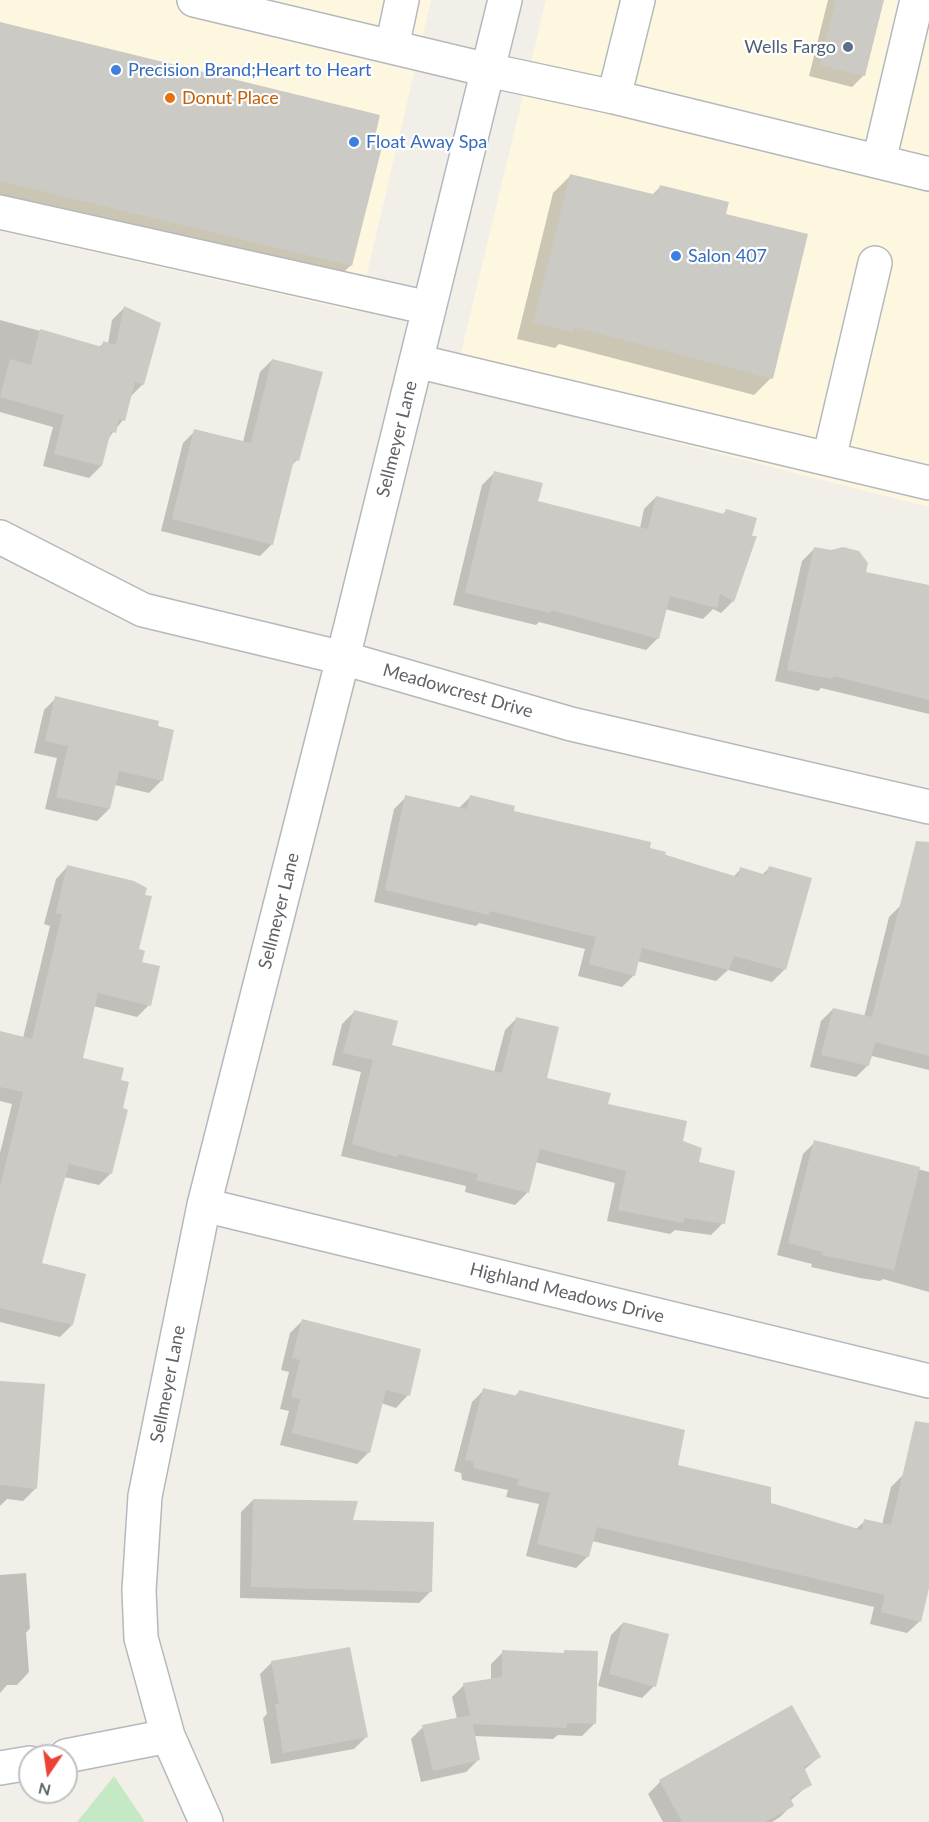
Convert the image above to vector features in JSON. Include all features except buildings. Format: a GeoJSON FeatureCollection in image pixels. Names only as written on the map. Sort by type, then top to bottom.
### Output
{"type":"FeatureCollection","features":[{"type":"Feature","properties":{"kind":"street"},"geometry":{"type":"LineString","coordinates":[[195,0],[488,70],[614,97],[929,174]]}},
{"type":"Feature","properties":{"kind":"street"},"geometry":{"type":"LineString","coordinates":[[392,47],[402,0]]}},
{"type":"Feature","properties":{"kind":"street","name":"Sellmeyer Lane"},"geometry":{"type":"LineString","coordinates":[[206,1822],[168,1736],[141,1638],[139,1590],[145,1496],[204,1205],[343,658],[505,0]]}},
{"type":"Feature","properties":{"kind":"street"},"geometry":{"type":"LineString","coordinates":[[614,97],[638,0]]}},
{"type":"Feature","properties":{"kind":"street"},"geometry":{"type":"LineString","coordinates":[[879,161],[917,0]]}},
{"type":"Feature","properties":{"kind":"street"},"geometry":{"type":"LineString","coordinates":[[0,212],[429,308]]}},
{"type":"Feature","properties":{"kind":"street"},"geometry":{"type":"LineString","coordinates":[[830,459],[875,263]]}},
{"type":"Feature","properties":{"kind":"street"},"geometry":{"type":"LineString","coordinates":[[416,361],[929,483]]}},
{"type":"Feature","properties":{"kind":"street","name":"Meadowcrest Drive"},"geometry":{"type":"LineString","coordinates":[[0,537],[143,610],[343,658],[571,724],[929,807]]}},
{"type":"Feature","properties":{"kind":"street","name":"Highland Meadows Drive"},"geometry":{"type":"LineString","coordinates":[[204,1205],[929,1381]]}},
{"type":"Feature","properties":{"kind":"street"},"geometry":{"type":"LineString","coordinates":[[78,1754],[168,1736]]}},
{"type":"Feature","properties":{"kind":"street"},"geometry":{"type":"LineString","coordinates":[[0,1768],[18,1765]]}},
{"type":"Feature","properties":{"kind":"shaded area"},"geometry":{"type":"Polygon","coordinates":[[[0,0],[431,0],[358,312],[0,231],[0,0]]]}},
{"type":"Feature","properties":{"kind":"shaded area"},"geometry":{"type":"Polygon","coordinates":[[[546,0],[929,0],[929,507],[453,386],[546,0]]]}},
{"type":"Feature","properties":{"kind":"green space"},"geometry":{"type":"Polygon","coordinates":[[[114,1776],[145,1822],[77,1822],[114,1776]]]}},
{"type":"Feature","properties":{"kind":"place","name":"Wells Fargo"},"geometry":{"type":"Point","coordinates":[848,47]}},
{"type":"Feature","properties":{"kind":"place","name":"Precision Brand;Heart to Heart"},"geometry":{"type":"Point","coordinates":[116,70]}},
{"type":"Feature","properties":{"kind":"place","name":"Donut Place"},"geometry":{"type":"Point","coordinates":[170,98]}},
{"type":"Feature","properties":{"kind":"place","name":"Float Away Spa"},"geometry":{"type":"Point","coordinates":[354,142]}},
{"type":"Feature","properties":{"kind":"place","name":"Salon 407"},"geometry":{"type":"Point","coordinates":[676,256]}}]}
